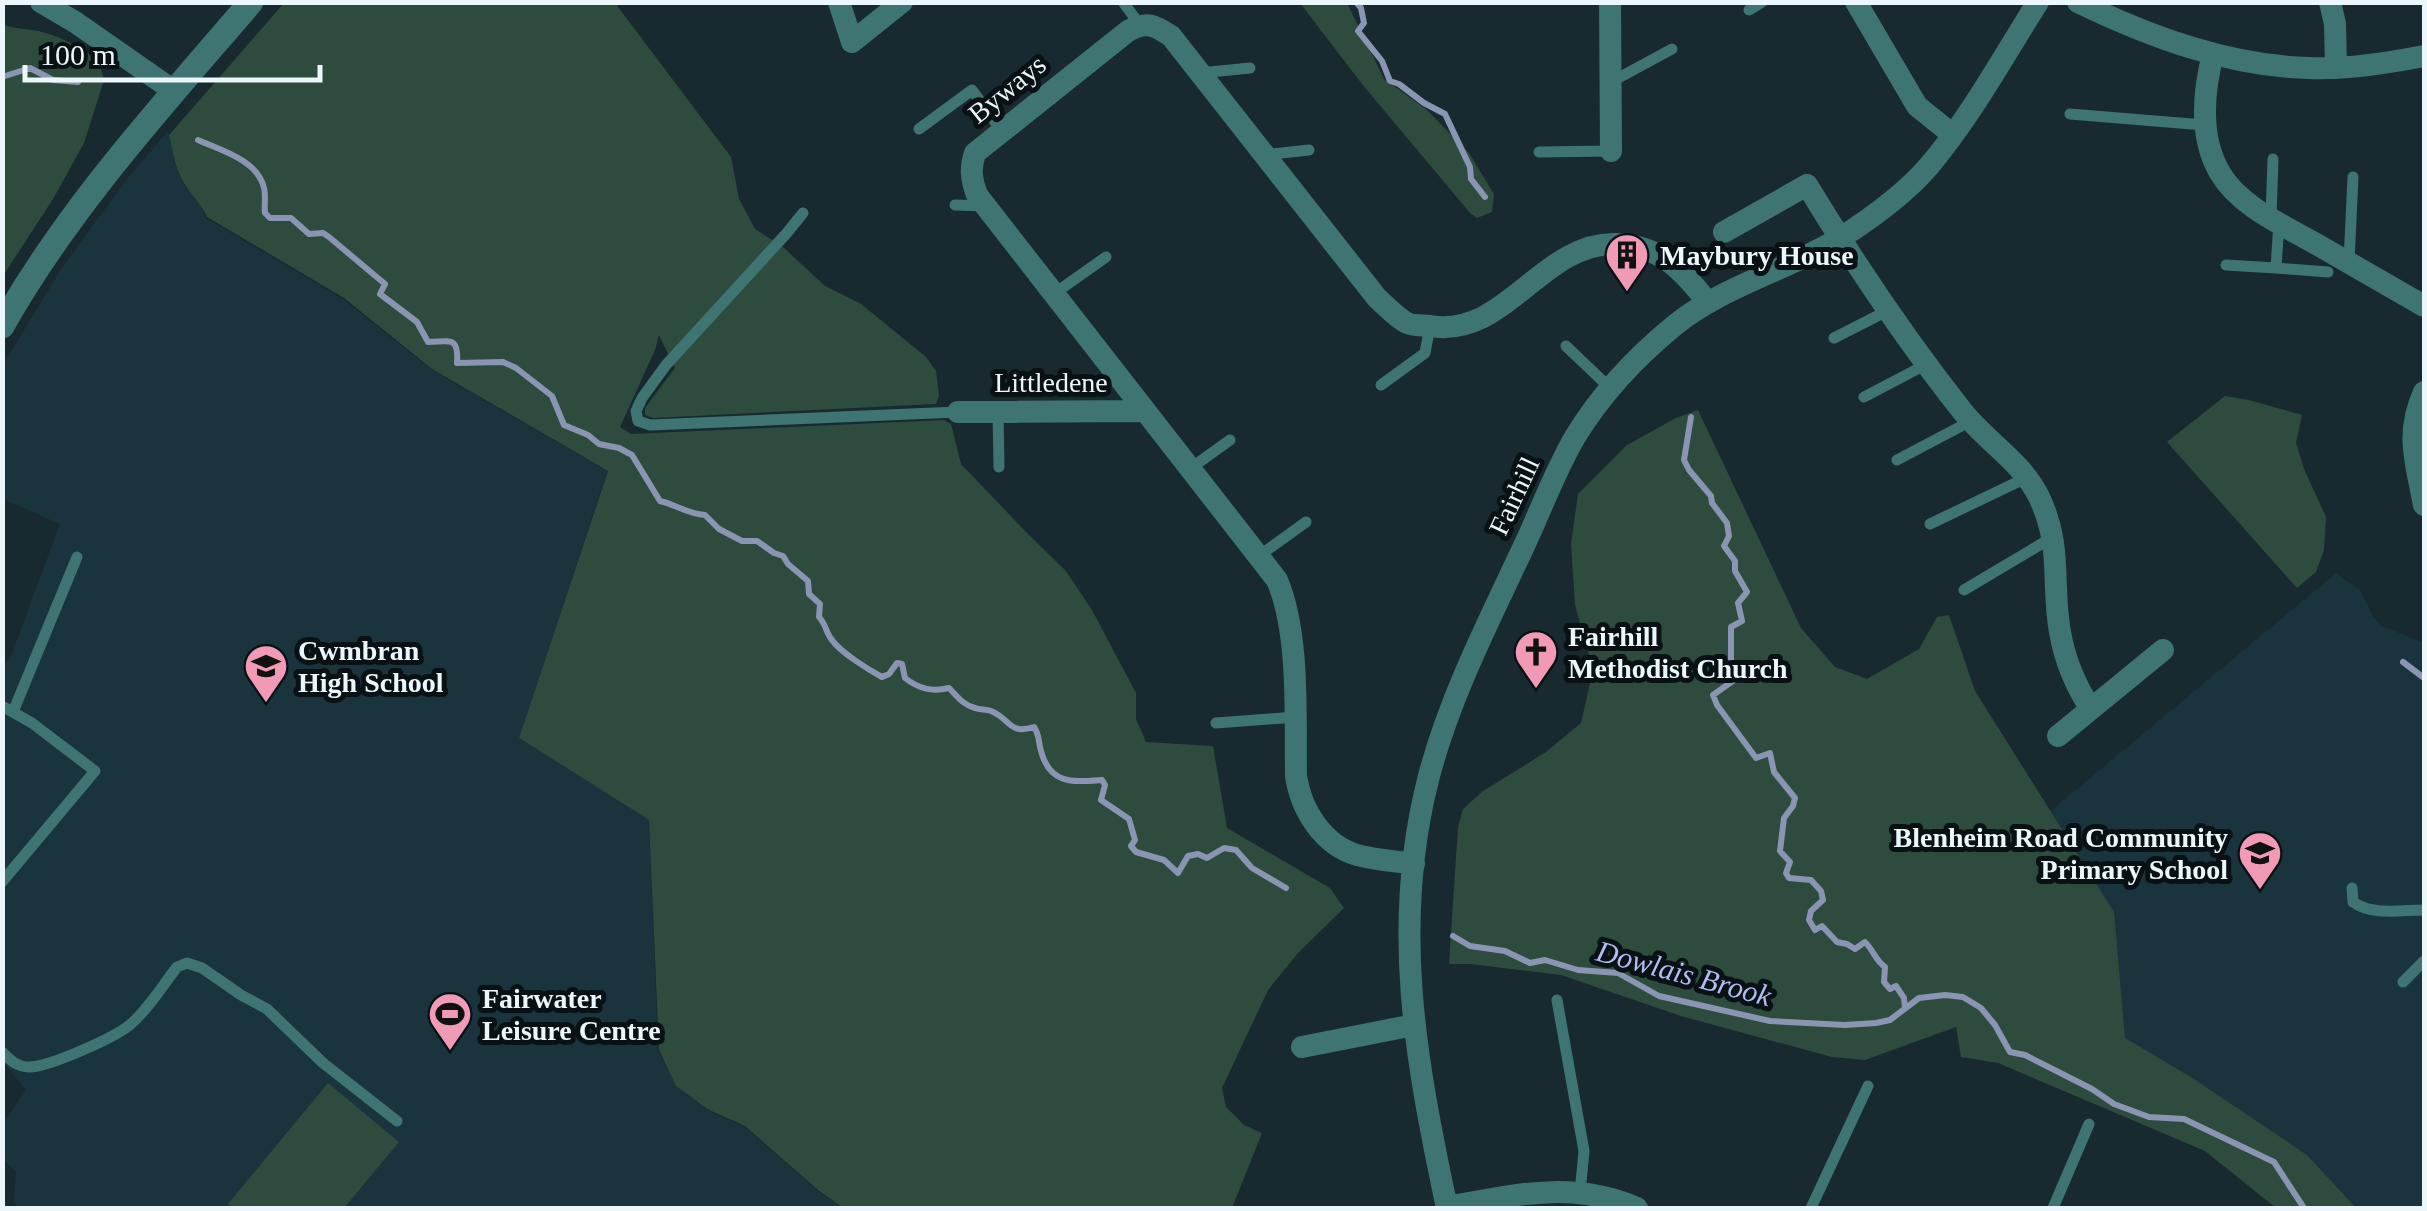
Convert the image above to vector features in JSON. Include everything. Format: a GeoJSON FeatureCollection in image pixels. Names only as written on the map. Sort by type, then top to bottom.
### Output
{"type":"FeatureCollection","features":[{"type":"Feature","properties":{"kind":"street"},"geometry":{"type":"LineString","coordinates":[[41,2],[174,92]]}},
{"type":"Feature","properties":{"kind":"street"},"geometry":{"type":"LineString","coordinates":[[2,326],[96,188],[251,2]]}},
{"type":"Feature","properties":{"kind":"street"},"geometry":{"type":"LineString","coordinates":[[839,2],[852,42],[902,2]]}},
{"type":"Feature","properties":{"kind":"street"},"geometry":{"type":"LineString","coordinates":[[1610,2],[1611,151]]}},
{"type":"Feature","properties":{"kind":"street"},"geometry":{"type":"LineString","coordinates":[[1856,2],[1917,106],[1952,135]]}},
{"type":"Feature","properties":{"kind":"street","name":"Fairhill"},"geometry":{"type":"LineString","coordinates":[[1447,1208],[1420,1068],[1408,972],[1417,831],[1428,776],[1444,726],[1491,614],[1574,439],[1610,388],[1678,323],[1736,287],[1839,238],[1906,189],[1928,168],[1952,135],[2038,2]]}},
{"type":"Feature","properties":{"kind":"street"},"geometry":{"type":"LineString","coordinates":[[2078,2],[2157,36],[2213,54],[2265,64],[2336,68],[2424,56]]}},
{"type":"Feature","properties":{"kind":"street"},"geometry":{"type":"LineString","coordinates":[[2330,2],[2336,68]]}},
{"type":"Feature","properties":{"kind":"street"},"geometry":{"type":"LineString","coordinates":[[1140,25],[1155,26],[1171,36],[1377,298],[1408,323],[1449,329],[1478,321],[1564,258],[1584,248],[1606,244],[1634,245],[1667,258],[1708,303]]}},
{"type":"Feature","properties":{"kind":"street","name":"Byways"},"geometry":{"type":"LineString","coordinates":[[1140,25],[976,152],[972,180],[985,206],[1277,580],[1291,630],[1296,776],[1306,812],[1333,842],[1354,854],[1414,864]]}},
{"type":"Feature","properties":{"kind":"street"},"geometry":{"type":"LineString","coordinates":[[2213,54],[2204,125],[2221,174],[2242,199],[2338,268],[2424,306]]}},
{"type":"Feature","properties":{"kind":"street"},"geometry":{"type":"LineString","coordinates":[[1724,232],[1807,186],[1927,364],[1971,421],[2028,477],[2052,537],[2065,657],[2075,684],[2091,709]]}},
{"type":"Feature","properties":{"kind":"street"},"geometry":{"type":"LineString","coordinates":[[2424,392],[2412,434],[2424,506]]}},
{"type":"Feature","properties":{"kind":"street","name":"Littledene"},"geometry":{"type":"LineString","coordinates":[[958,412],[1144,411]]}},
{"type":"Feature","properties":{"kind":"street"},"geometry":{"type":"LineString","coordinates":[[2058,736],[2162,650]]}},
{"type":"Feature","properties":{"kind":"street"},"geometry":{"type":"LineString","coordinates":[[1302,1047],[1414,1025]]}},
{"type":"Feature","properties":{"kind":"street"},"geometry":{"type":"LineString","coordinates":[[1447,1208],[1556,1190],[1621,1201],[1638,1208]]}},
{"type":"Feature","properties":{"kind":"lane"},"geometry":{"type":"LineString","coordinates":[[1123,2],[1140,25]]}},
{"type":"Feature","properties":{"kind":"lane"},"geometry":{"type":"LineString","coordinates":[[1749,10],[1762,2]]}},
{"type":"Feature","properties":{"kind":"lane"},"geometry":{"type":"LineString","coordinates":[[1610,82],[1672,49]]}},
{"type":"Feature","properties":{"kind":"lane"},"geometry":{"type":"LineString","coordinates":[[1200,74],[1250,68]]}},
{"type":"Feature","properties":{"kind":"lane"},"geometry":{"type":"LineString","coordinates":[[919,129],[972,90],[1001,130]]}},
{"type":"Feature","properties":{"kind":"lane"},"geometry":{"type":"LineString","coordinates":[[2070,114],[2204,125]]}},
{"type":"Feature","properties":{"kind":"lane"},"geometry":{"type":"LineString","coordinates":[[1264,155],[1309,150]]}},
{"type":"Feature","properties":{"kind":"lane"},"geometry":{"type":"LineString","coordinates":[[1539,152],[1611,151]]}},
{"type":"Feature","properties":{"kind":"lane"},"geometry":{"type":"LineString","coordinates":[[2272,159],[2276,268]]}},
{"type":"Feature","properties":{"kind":"lane"},"geometry":{"type":"LineString","coordinates":[[2226,265],[2338,268],[2353,176]]}},
{"type":"Feature","properties":{"kind":"lane"},"geometry":{"type":"LineString","coordinates":[[955,205],[985,206]]}},
{"type":"Feature","properties":{"kind":"lane"},"geometry":{"type":"LineString","coordinates":[[803,213],[666,365],[642,398],[636,411],[638,421],[650,425],[958,412]]}},
{"type":"Feature","properties":{"kind":"lane"},"geometry":{"type":"LineString","coordinates":[[1055,293],[1106,257]]}},
{"type":"Feature","properties":{"kind":"lane"},"geometry":{"type":"LineString","coordinates":[[1834,338],[1888,311]]}},
{"type":"Feature","properties":{"kind":"lane"},"geometry":{"type":"LineString","coordinates":[[1381,385],[1425,353],[1430,326]]}},
{"type":"Feature","properties":{"kind":"lane"},"geometry":{"type":"LineString","coordinates":[[1566,346],[1610,388]]}},
{"type":"Feature","properties":{"kind":"lane"},"geometry":{"type":"LineString","coordinates":[[1864,397],[1927,364]]}},
{"type":"Feature","properties":{"kind":"lane"},"geometry":{"type":"LineString","coordinates":[[998,412],[998,467]]}},
{"type":"Feature","properties":{"kind":"lane"},"geometry":{"type":"LineString","coordinates":[[1896,460],[1971,421]]}},
{"type":"Feature","properties":{"kind":"lane"},"geometry":{"type":"LineString","coordinates":[[1191,468],[1230,440]]}},
{"type":"Feature","properties":{"kind":"lane"},"geometry":{"type":"LineString","coordinates":[[1930,524],[2028,477]]}},
{"type":"Feature","properties":{"kind":"lane"},"geometry":{"type":"LineString","coordinates":[[1259,556],[1306,522]]}},
{"type":"Feature","properties":{"kind":"lane"},"geometry":{"type":"LineString","coordinates":[[1964,590],[2052,537]]}},
{"type":"Feature","properties":{"kind":"lane"},"geometry":{"type":"LineString","coordinates":[[2,882],[95,771],[8,709],[77,557]]}},
{"type":"Feature","properties":{"kind":"lane"},"geometry":{"type":"LineString","coordinates":[[1216,723],[1295,717]]}},
{"type":"Feature","properties":{"kind":"lane"},"geometry":{"type":"LineString","coordinates":[[2352,888],[2353,902],[2360,907],[2424,910]]}},
{"type":"Feature","properties":{"kind":"lane"},"geometry":{"type":"LineString","coordinates":[[2402,982],[2424,961]]}},
{"type":"Feature","properties":{"kind":"lane"},"geometry":{"type":"LineString","coordinates":[[2,1052],[26,1067],[40,1065],[113,1036],[133,1022],[177,967],[187,964],[202,968],[267,1009],[323,1062],[396,1121]]}},
{"type":"Feature","properties":{"kind":"lane"},"geometry":{"type":"LineString","coordinates":[[1557,1000],[1584,1151],[1580,1193]]}},
{"type":"Feature","properties":{"kind":"lane"},"geometry":{"type":"LineString","coordinates":[[1812,1208],[1868,1086]]}},
{"type":"Feature","properties":{"kind":"lane"},"geometry":{"type":"LineString","coordinates":[[2053,1208],[2089,1124]]}},
{"type":"Feature","properties":{"kind":"shaded area","name":"Cwmbran High School"},"geometry":{"type":"Polygon","coordinates":[[[168,131],[178,173],[206,218],[343,299],[432,370],[607,471],[519,738],[649,820],[658,1051],[676,1086],[707,1110],[745,1127],[842,1208],[19,1208],[14,1202],[16,1172],[2,1158],[3,1123],[26,1090],[3,1062],[2,669],[11,656],[60,524],[3,499],[3,365],[61,269],[130,175],[168,131]]]}},
{"type":"Feature","properties":{"kind":"shaded area","name":"Blenheim Road Community Primary School"},"geometry":{"type":"Polygon","coordinates":[[[2336,573],[2360,590],[2382,626],[2424,643],[2424,1208],[2312,1208],[2139,1112],[2048,813],[2336,573]]]}},
{"type":"Feature","properties":{"kind":"green space"},"geometry":{"type":"Polygon","coordinates":[[[284,3],[615,3],[731,157],[739,199],[755,229],[783,247],[825,286],[861,304],[926,357],[936,371],[936,404],[653,418],[645,415],[645,408],[675,368],[659,335],[620,427],[631,434],[944,420],[951,424],[961,464],[1066,571],[1092,610],[1136,693],[1136,719],[1146,742],[1213,746],[1227,828],[1330,888],[1344,908],[1298,953],[1268,990],[1222,1088],[1226,1107],[1244,1125],[1262,1133],[1232,1208],[843,1208],[745,1126],[707,1109],[676,1086],[659,1050],[649,820],[519,738],[608,471],[432,369],[344,298],[207,217],[178,172],[169,135],[284,3]]]}},
{"type":"Feature","properties":{"kind":"green space"},"geometry":{"type":"Polygon","coordinates":[[[1300,3],[1347,3],[1384,79],[1426,109],[1469,153],[1494,194],[1492,212],[1477,218],[1470,213],[1300,3]]]}},
{"type":"Feature","properties":{"kind":"green space"},"geometry":{"type":"Polygon","coordinates":[[[3,24],[50,34],[78,47],[99,60],[104,80],[84,143],[3,276],[3,24]]]}},
{"type":"Feature","properties":{"kind":"green space"},"geometry":{"type":"Polygon","coordinates":[[[2225,396],[2302,415],[2296,443],[2326,517],[2324,550],[2316,572],[2297,588],[2167,442],[2225,396]]]}},
{"type":"Feature","properties":{"kind":"green space"},"geometry":{"type":"Polygon","coordinates":[[[1698,410],[1801,628],[1835,667],[1867,679],[1919,649],[1937,617],[1949,615],[1975,691],[2114,912],[2125,1038],[2307,1155],[2356,1208],[2276,1208],[2205,1151],[1998,1063],[1961,1057],[1956,1027],[1865,1060],[1832,1057],[1681,1016],[1561,975],[1449,964],[1458,827],[1463,809],[1581,723],[1593,670],[1575,605],[1571,544],[1578,494],[1627,445],[1698,410]]]}},
{"type":"Feature","properties":{"kind":"green space"},"geometry":{"type":"Polygon","coordinates":[[[328,1083],[399,1142],[344,1208],[234,1208],[228,1204],[328,1083]]]}},
{"type":"Feature","properties":{"kind":"waterway"},"geometry":{"type":"LineString","coordinates":[[1356,2],[1364,23],[1358,31],[1382,61],[1390,81],[1445,114],[1470,167],[1471,179],[1485,197]]}},
{"type":"Feature","properties":{"kind":"waterway","name":"Dowlais Brook"},"geometry":{"type":"LineString","coordinates":[[2,77],[30,68],[53,80],[78,82]]}},
{"type":"Feature","properties":{"kind":"waterway","name":"Dowlais Brook"},"geometry":{"type":"LineString","coordinates":[[198,140],[246,163],[260,178],[265,191],[265,213],[270,218],[291,218],[309,234],[323,233],[329,237],[385,284],[380,294],[417,322],[428,342],[454,344],[457,363],[503,362],[516,368],[552,396],[564,425],[599,444],[632,455],[660,501],[705,515],[719,529],[742,541],[757,541],[783,556],[808,581],[809,594],[820,604],[819,617],[830,637],[855,660],[882,677],[897,663],[902,664],[905,678],[915,685],[949,688],[967,705],[998,714],[1014,728],[1034,727],[1045,762],[1057,776],[1072,781],[1102,780],[1105,785],[1101,800],[1129,819],[1135,840],[1131,846],[1136,852],[1164,860],[1178,873],[1188,856],[1198,854],[1207,858],[1224,848],[1236,850],[1252,868],[1286,888]]}},
{"type":"Feature","properties":{"kind":"waterway"},"geometry":{"type":"LineString","coordinates":[[1691,417],[1684,460],[1727,523],[1729,536],[1724,546],[1735,561],[1735,571],[1747,592],[1738,603],[1742,621],[1731,627],[1731,662],[1737,678],[1713,695],[1756,758],[1770,753],[1774,772],[1795,798],[1784,818],[1780,851],[1790,862],[1786,873],[1789,878],[1811,880],[1821,891],[1823,900],[1811,911],[1809,920],[1815,930],[1822,926],[1837,942],[1855,949],[1865,942],[1885,967],[1884,982],[1890,989],[1896,986],[1905,1008]]}},
{"type":"Feature","properties":{"kind":"waterway"},"geometry":{"type":"LineString","coordinates":[[2403,662],[2424,678]]}},
{"type":"Feature","properties":{"kind":"waterway","name":"Dowlais Brook"},"geometry":{"type":"LineString","coordinates":[[1453,936],[1470,946],[1505,951],[1530,963],[1545,960],[1578,970],[1618,973],[1659,996],[1770,1021],[1876,1023],[1890,1020],[1919,998],[1963,997],[1981,1008],[2010,1052],[2025,1055],[2114,1104],[2149,1117],[2184,1119],[2274,1162],[2304,1208]]}},
{"type":"Feature","properties":{"kind":"place","name":"Maybury House"},"geometry":{"type":"Point","coordinates":[1627,293]}},
{"type":"Feature","properties":{"kind":"place","name":"Fairhill Methodist Church"},"geometry":{"type":"Point","coordinates":[1536,690]}},
{"type":"Feature","properties":{"kind":"place","name":"Cwmbran High School"},"geometry":{"type":"Point","coordinates":[266,704]}},
{"type":"Feature","properties":{"kind":"place","name":"Blenheim Road Community Primary School"},"geometry":{"type":"Point","coordinates":[2260,891]}},
{"type":"Feature","properties":{"kind":"place","name":"Fairwater Leisure Centre"},"geometry":{"type":"Point","coordinates":[450,1052]}}]}
